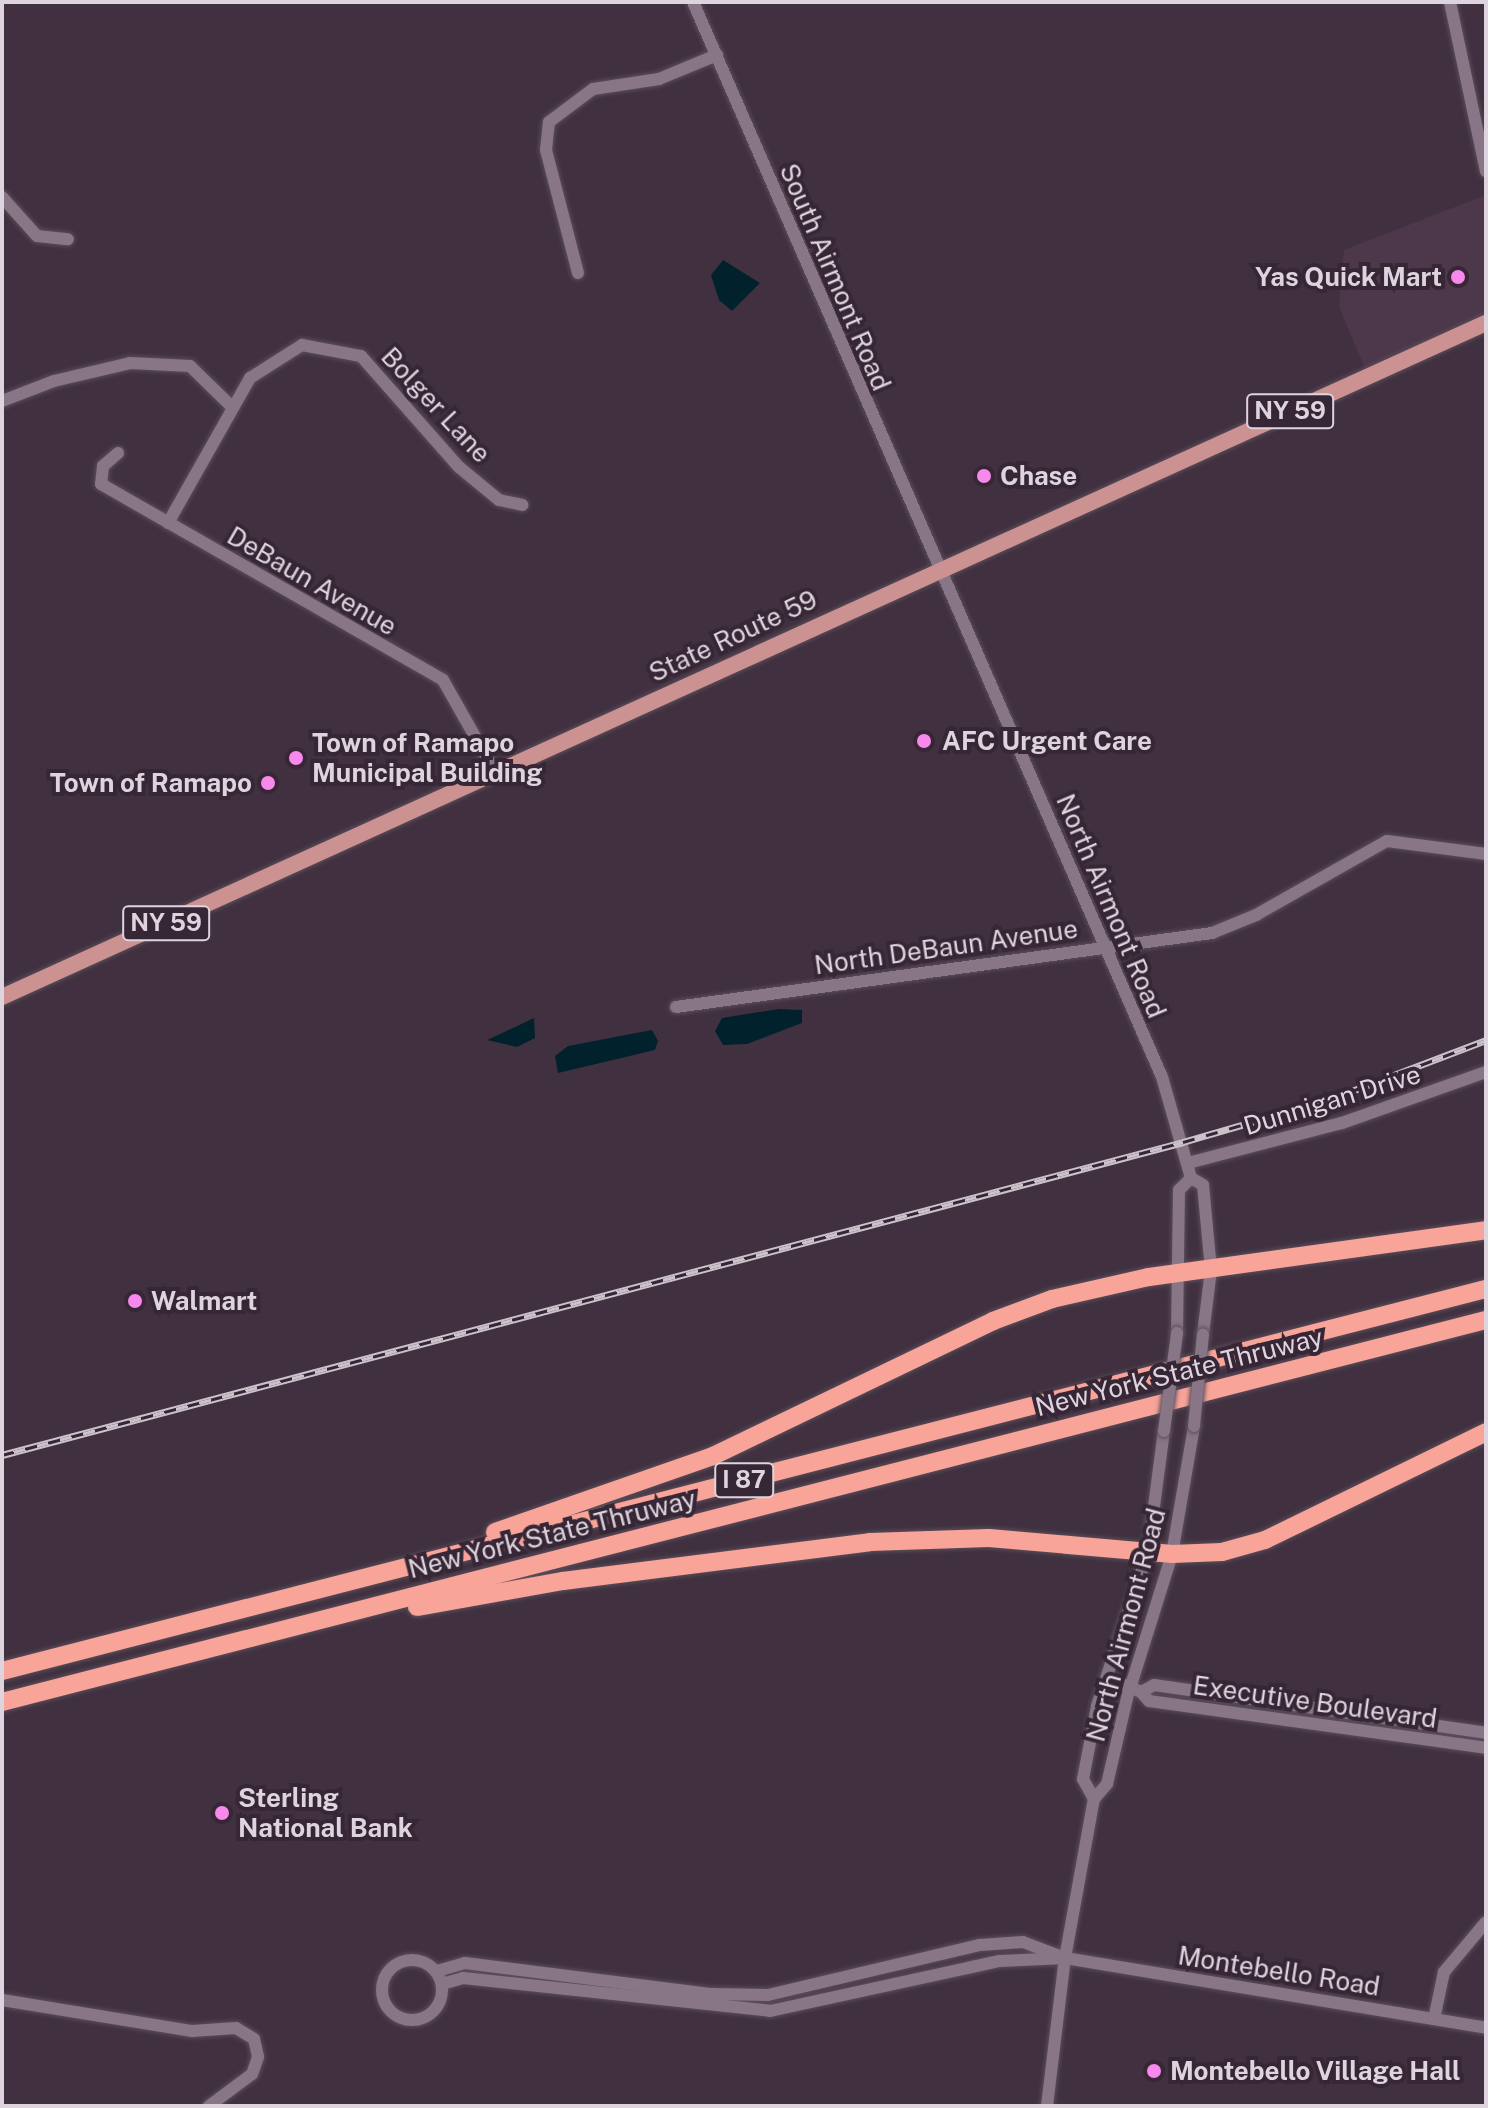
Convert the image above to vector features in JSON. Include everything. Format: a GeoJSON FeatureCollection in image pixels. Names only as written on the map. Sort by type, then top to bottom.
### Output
{"type":"FeatureCollection","features":[{"type":"Feature","properties":{"kind":"highway"},"geometry":{"type":"LineString","coordinates":[[243,1609],[665,1476],[1021,1309],[1115,1282],[1486,1230]]}},
{"type":"Feature","properties":{"kind":"highway","name":"New York State Thruway"},"geometry":{"type":"LineString","coordinates":[[2,1671],[1486,1289]]}},
{"type":"Feature","properties":{"kind":"highway","name":"New York State Thruway"},"geometry":{"type":"LineString","coordinates":[[2,1702],[1486,1320]]}},
{"type":"Feature","properties":{"kind":"highway"},"geometry":{"type":"LineString","coordinates":[[250,1638],[549,1583],[870,1542],[989,1538],[1172,1554],[1222,1552],[1265,1540],[1486,1432]]}},
{"type":"Feature","properties":{"kind":"main road","name":"State Route 59"},"geometry":{"type":"LineString","coordinates":[[2,997],[940,567],[1486,323]]}},
{"type":"Feature","properties":{"kind":"street","name":"South Airmont Road"},"geometry":{"type":"LineString","coordinates":[[693,2],[940,567]]}},
{"type":"Feature","properties":{"kind":"street"},"geometry":{"type":"LineString","coordinates":[[1450,2],[1486,171]]}},
{"type":"Feature","properties":{"kind":"street"},"geometry":{"type":"LineString","coordinates":[[578,273],[546,150],[549,122],[593,89],[659,79],[717,55]]}},
{"type":"Feature","properties":{"kind":"street"},"geometry":{"type":"LineString","coordinates":[[2,197],[37,236],[68,239]]}},
{"type":"Feature","properties":{"kind":"street","name":"Bolger Lane"},"geometry":{"type":"LineString","coordinates":[[168,523],[230,405],[250,378],[302,345],[361,356],[459,467],[499,500],[522,505]]}},
{"type":"Feature","properties":{"kind":"street"},"geometry":{"type":"LineString","coordinates":[[2,401],[54,381],[130,363],[190,366],[230,405]]}},
{"type":"Feature","properties":{"kind":"street","name":"DeBaun Avenue"},"geometry":{"type":"LineString","coordinates":[[118,453],[103,466],[101,484],[443,680],[495,772]]}},
{"type":"Feature","properties":{"kind":"street","name":"North Airmont Road"},"geometry":{"type":"LineString","coordinates":[[940,567],[1162,1077],[1191,1178],[1203,1185],[1211,1270],[1194,1426],[1172,1554],[1107,1784],[1094,1799],[1065,1958],[1047,2106]]}},
{"type":"Feature","properties":{"kind":"street","name":"North DeBaun Avenue"},"geometry":{"type":"LineString","coordinates":[[676,1007],[1212,933],[1256,915],[1387,841],[1486,854]]}},
{"type":"Feature","properties":{"kind":"street","name":"Dunnigan Drive"},"geometry":{"type":"LineString","coordinates":[[1188,1163],[1342,1123],[1486,1072]]}},
{"type":"Feature","properties":{"kind":"street","name":"North Airmont Road"},"geometry":{"type":"LineString","coordinates":[[1094,1799],[1083,1779],[1107,1678],[1148,1552],[1177,1333],[1179,1190],[1191,1178]]}},
{"type":"Feature","properties":{"kind":"street"},"geometry":{"type":"LineString","coordinates":[[1107,1678],[1136,1690]]}},
{"type":"Feature","properties":{"kind":"street","name":"Executive Boulevard"},"geometry":{"type":"LineString","coordinates":[[1136,1690],[1154,1685],[1486,1733]]}},
{"type":"Feature","properties":{"kind":"street","name":"Executive Boulevard"},"geometry":{"type":"LineString","coordinates":[[1136,1690],[1149,1701],[1486,1748]]}},
{"type":"Feature","properties":{"kind":"street"},"geometry":{"type":"LineString","coordinates":[[1434,2019],[1444,1972],[1486,1922]]}},
{"type":"Feature","properties":{"kind":"street"},"geometry":{"type":"LineString","coordinates":[[437,1971],[465,1963],[712,1994],[771,1995],[980,1945],[1023,1942],[1065,1958]]}},
{"type":"Feature","properties":{"kind":"street"},"geometry":{"type":"LineString","coordinates":[[442,1984],[463,1978],[770,2011],[839,1999],[887,1983],[1000,1961],[1065,1958]]}},
{"type":"Feature","properties":{"kind":"street","name":"Montebello Road"},"geometry":{"type":"LineString","coordinates":[[1065,1958],[1486,2028]]}},
{"type":"Feature","properties":{"kind":"street"},"geometry":{"type":"LineString","coordinates":[[419,1960],[437,1971],[442,1984],[440,2003],[426,2017],[397,2016],[384,2001],[384,1979],[399,1963],[419,1960]]}},
{"type":"Feature","properties":{"kind":"street"},"geometry":{"type":"LineString","coordinates":[[883,1969],[887,1983]]}},
{"type":"Feature","properties":{"kind":"street"},"geometry":{"type":"LineString","coordinates":[[574,1991],[576,1977]]}},
{"type":"Feature","properties":{"kind":"street"},"geometry":{"type":"LineString","coordinates":[[770,2011],[771,1995]]}},
{"type":"Feature","properties":{"kind":"street"},"geometry":{"type":"LineString","coordinates":[[2,2000],[192,2031],[236,2028],[254,2039],[258,2057],[252,2074],[209,2106]]}},
{"type":"Feature","properties":{"kind":"shaded area"},"geometry":{"type":"Polygon","coordinates":[[[1486,195],[1486,315],[1365,368],[1339,307],[1344,250],[1486,195]]]}},
{"type":"Feature","properties":{"kind":"water"},"geometry":{"type":"Polygon","coordinates":[[[723,260],[760,283],[732,311],[719,300],[711,275],[723,260]]]}},
{"type":"Feature","properties":{"kind":"water"},"geometry":{"type":"Polygon","coordinates":[[[779,1009],[802,1010],[802,1023],[747,1044],[723,1045],[715,1031],[722,1018],[779,1009]]]}},
{"type":"Feature","properties":{"kind":"water"},"geometry":{"type":"Polygon","coordinates":[[[534,1018],[535,1038],[517,1047],[487,1040],[534,1018]]]}},
{"type":"Feature","properties":{"kind":"water"},"geometry":{"type":"Polygon","coordinates":[[[652,1030],[658,1041],[655,1050],[558,1073],[555,1056],[568,1046],[652,1030]]]}},
{"type":"Feature","properties":{"kind":"railway"},"geometry":{"type":"LineString","coordinates":[[2,1455],[1183,1142],[1331,1099],[1486,1040]]}},
{"type":"Feature","properties":{"kind":"place","name":"Yas Quick Mart"},"geometry":{"type":"Point","coordinates":[1458,277]}},
{"type":"Feature","properties":{"kind":"place","name":"Chase"},"geometry":{"type":"Point","coordinates":[984,476]}},
{"type":"Feature","properties":{"kind":"place","name":"AFC Urgent Care"},"geometry":{"type":"Point","coordinates":[924,741]}},
{"type":"Feature","properties":{"kind":"place","name":"Town of Ramapo Municipal Building"},"geometry":{"type":"Point","coordinates":[296,758]}},
{"type":"Feature","properties":{"kind":"place","name":"Town of Ramapo"},"geometry":{"type":"Point","coordinates":[268,783]}},
{"type":"Feature","properties":{"kind":"place","name":"Walmart"},"geometry":{"type":"Point","coordinates":[135,1301]}},
{"type":"Feature","properties":{"kind":"place","name":"Sterling National Bank"},"geometry":{"type":"Point","coordinates":[222,1813]}},
{"type":"Feature","properties":{"kind":"place","name":"Montebello Village Hall"},"geometry":{"type":"Point","coordinates":[1154,2071]}}]}
